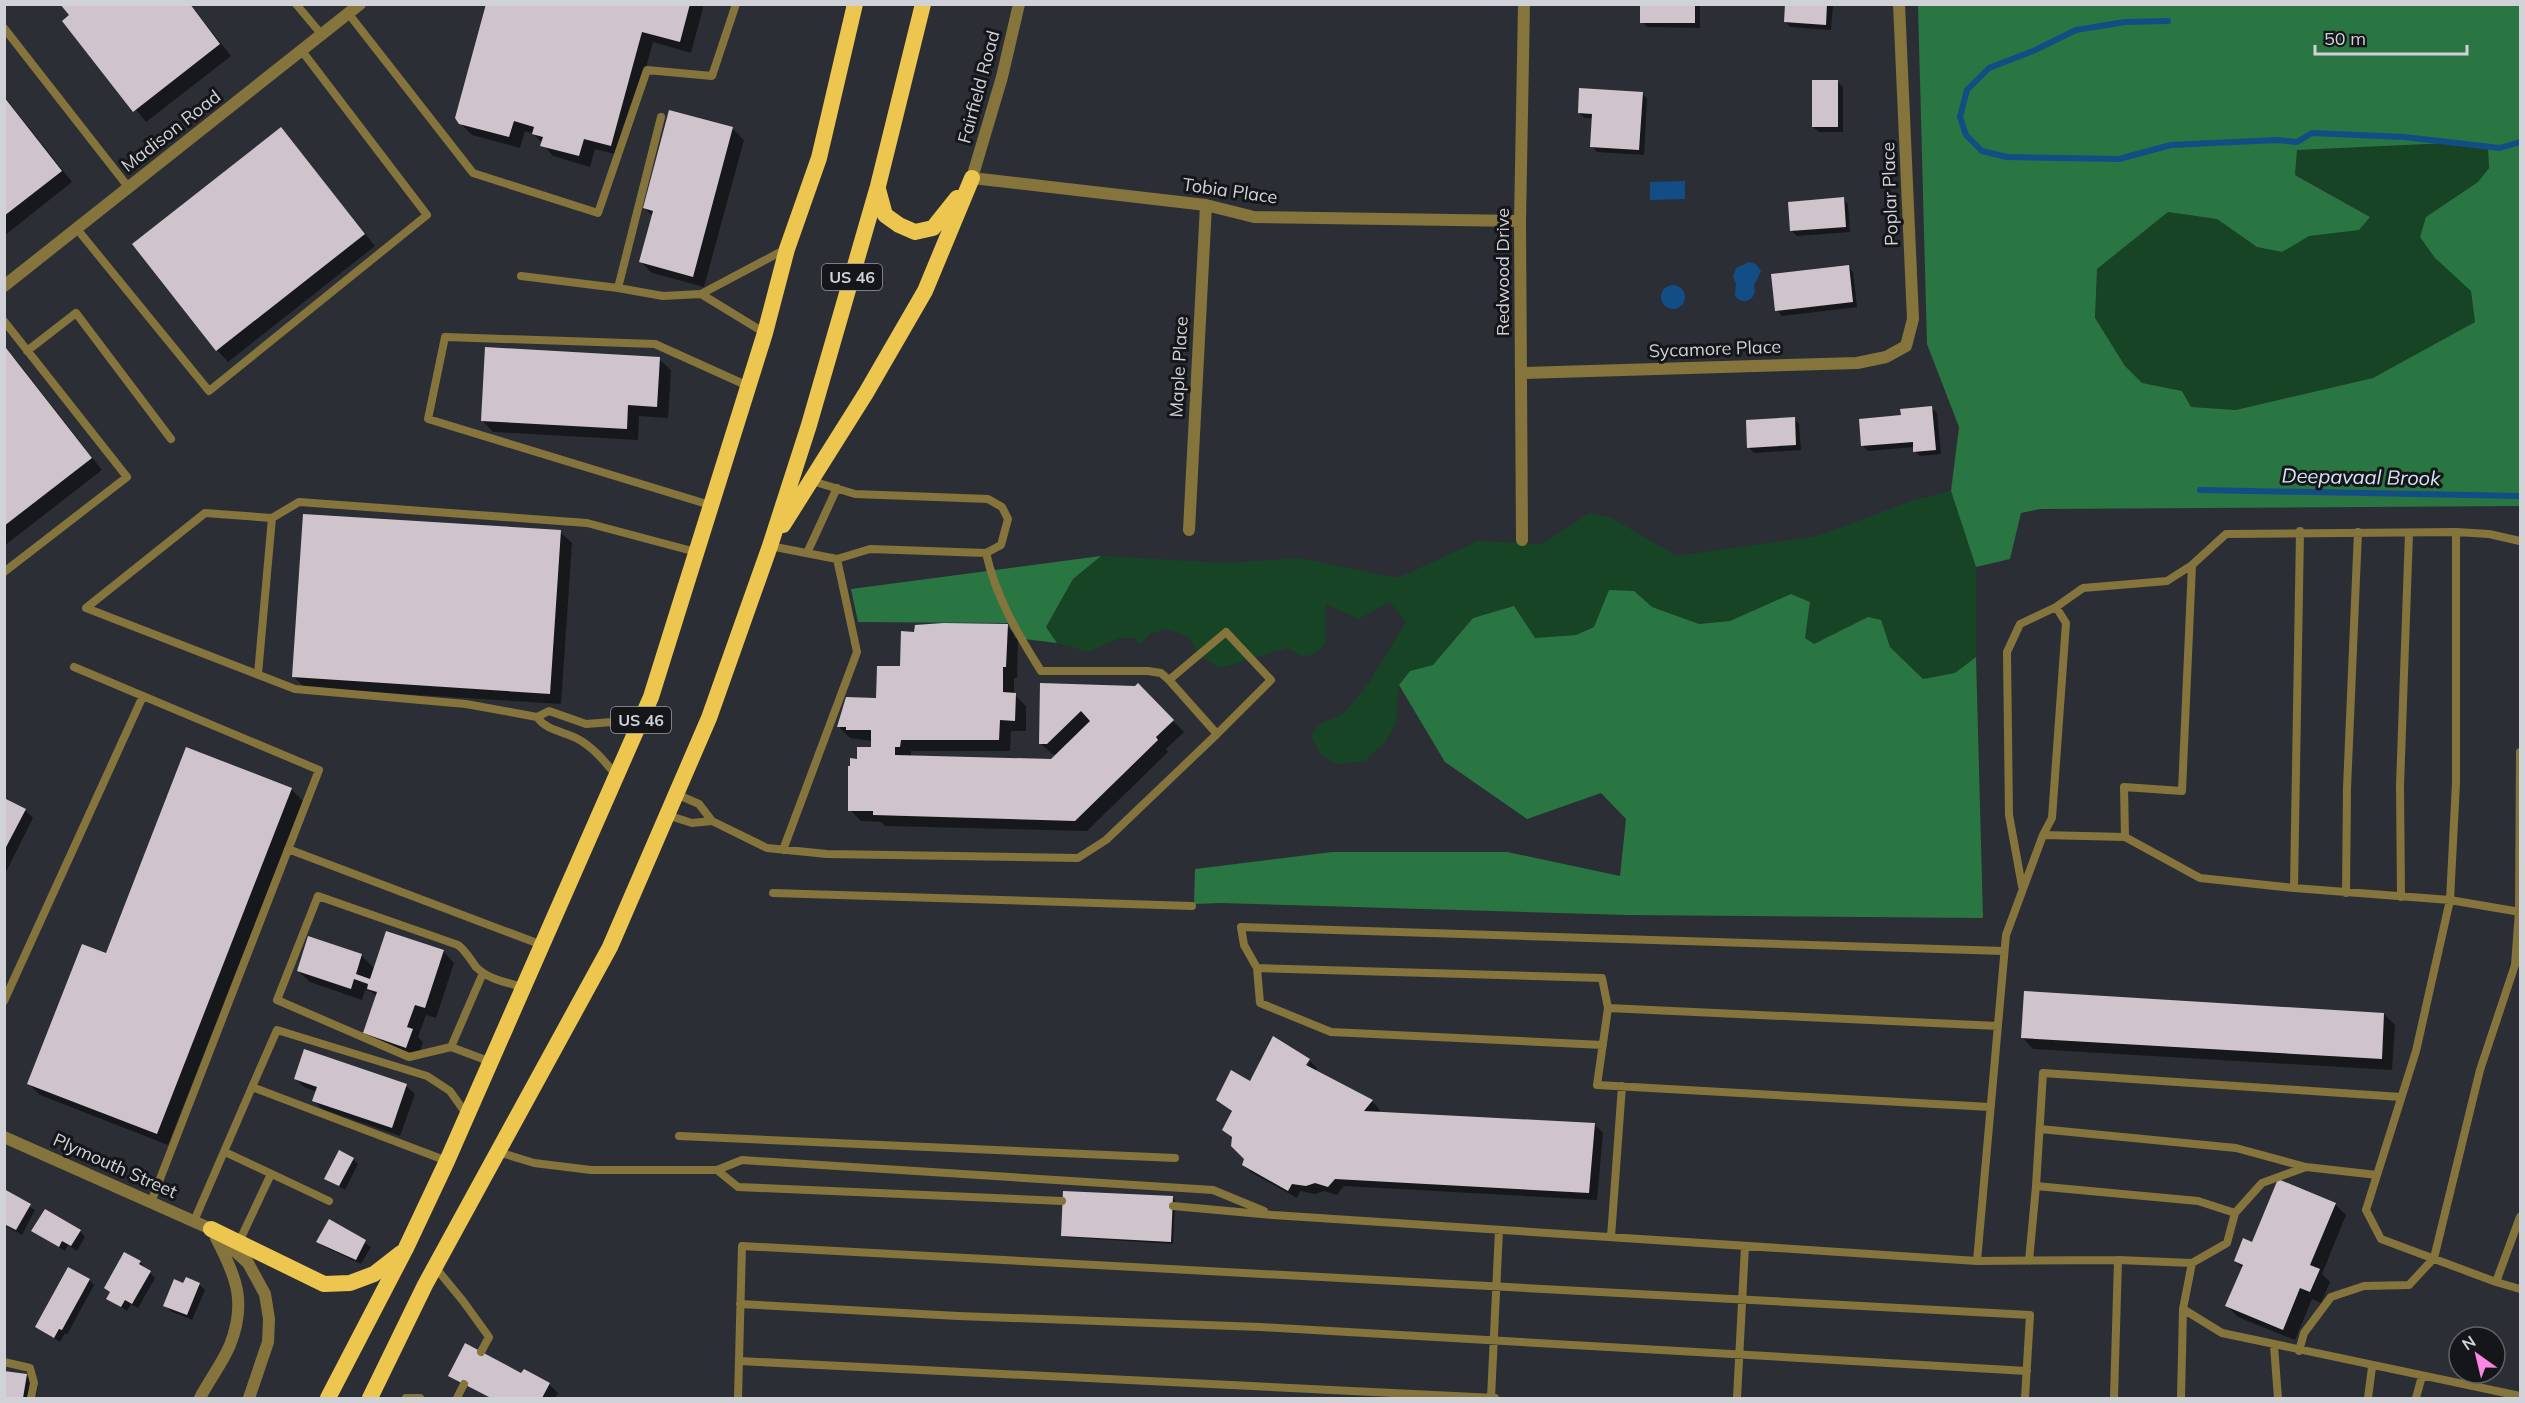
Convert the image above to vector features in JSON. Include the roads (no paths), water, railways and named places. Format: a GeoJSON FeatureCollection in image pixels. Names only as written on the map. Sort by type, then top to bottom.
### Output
{"type":"FeatureCollection","features":[{"type":"Feature","properties":{"kind":"highway","name":"US 46"},"geometry":{"type":"LineString","coordinates":[[370,1398],[435,1267],[609,947],[709,718],[770,546],[809,425],[878,186],[923,4]]}},
{"type":"Feature","properties":{"kind":"highway","name":"US 46"},"geometry":{"type":"LineString","coordinates":[[328,1398],[406,1248],[447,1161],[651,697],[765,333],[787,249],[819,158],[852,9]]}},
{"type":"Feature","properties":{"kind":"highway"},"geometry":{"type":"LineString","coordinates":[[878,186],[885,214],[899,225],[915,232],[933,228],[972,178]]}},
{"type":"Feature","properties":{"kind":"highway"},"geometry":{"type":"LineString","coordinates":[[770,546],[866,393],[925,291],[972,178]]}},
{"type":"Feature","properties":{"kind":"highway"},"geometry":{"type":"LineString","coordinates":[[211,1229],[324,1284],[350,1283],[374,1274],[406,1248]]}},
{"type":"Feature","properties":{"kind":"street","name":"Madison Road"},"geometry":{"type":"LineString","coordinates":[[4,286],[360,4]]}},
{"type":"Feature","properties":{"kind":"street","name":"Fairfield Road"},"geometry":{"type":"LineString","coordinates":[[972,178],[1002,77],[1019,4]]}},
{"type":"Feature","properties":{"kind":"street","name":"Redwood Drive"},"geometry":{"type":"LineString","coordinates":[[1522,540],[1520,221],[1524,4]]}},
{"type":"Feature","properties":{"kind":"street","name":"Poplar Place"},"geometry":{"type":"LineString","coordinates":[[1899,4],[1913,319],[1906,346]]}},
{"type":"Feature","properties":{"kind":"street","name":"Tobia Place"},"geometry":{"type":"LineString","coordinates":[[972,178],[1206,205],[1254,216],[1520,221]]}},
{"type":"Feature","properties":{"kind":"street","name":"Maple Place"},"geometry":{"type":"LineString","coordinates":[[1189,531],[1206,205]]}},
{"type":"Feature","properties":{"kind":"street","name":"Sycamore Place"},"geometry":{"type":"LineString","coordinates":[[1521,373],[1857,363],[1886,357],[1906,346]]}},
{"type":"Feature","properties":{"kind":"street","name":"Plymouth Street"},"geometry":{"type":"LineString","coordinates":[[4,1137],[211,1229],[248,1263],[265,1294],[269,1319],[268,1342],[249,1398]]}},
{"type":"Feature","properties":{"kind":"street"},"geometry":{"type":"LineString","coordinates":[[200,1398],[230,1346],[240,1303],[233,1270],[211,1229]]}},
{"type":"Feature","properties":{"kind":"lane"},"geometry":{"type":"LineString","coordinates":[[296,4],[322,35]]}},
{"type":"Feature","properties":{"kind":"lane"},"geometry":{"type":"LineString","coordinates":[[348,13],[473,173],[598,213],[647,70],[712,76],[736,4]]}},
{"type":"Feature","properties":{"kind":"lane"},"geometry":{"type":"LineString","coordinates":[[4,28],[129,188]]}},
{"type":"Feature","properties":{"kind":"lane"},"geometry":{"type":"LineString","coordinates":[[77,229],[209,391],[428,214],[302,51]]}},
{"type":"Feature","properties":{"kind":"lane"},"geometry":{"type":"LineString","coordinates":[[618,288],[662,117]]}},
{"type":"Feature","properties":{"kind":"lane"},"geometry":{"type":"LineString","coordinates":[[521,276],[663,296],[701,294],[787,249]]}},
{"type":"Feature","properties":{"kind":"lane"},"geometry":{"type":"LineString","coordinates":[[701,294],[765,333]]}},
{"type":"Feature","properties":{"kind":"lane"},"geometry":{"type":"LineString","coordinates":[[27,351],[76,313],[171,438]]}},
{"type":"Feature","properties":{"kind":"lane"},"geometry":{"type":"LineString","coordinates":[[4,321],[127,477],[4,572]]}},
{"type":"Feature","properties":{"kind":"lane"},"geometry":{"type":"LineString","coordinates":[[710,505],[428,418],[445,337],[655,344],[748,386]]}},
{"type":"Feature","properties":{"kind":"lane"},"geometry":{"type":"LineString","coordinates":[[770,546],[837,559],[870,549],[986,553],[1001,545],[1008,519],[1002,507],[987,499],[855,494],[812,481]]}},
{"type":"Feature","properties":{"kind":"lane"},"geometry":{"type":"LineString","coordinates":[[807,554],[837,488]]}},
{"type":"Feature","properties":{"kind":"lane"},"geometry":{"type":"LineString","coordinates":[[643,714],[613,722],[586,724],[549,711],[537,717],[466,704],[295,689],[86,608],[205,513],[272,518],[299,502],[587,523],[696,552]]}},
{"type":"Feature","properties":{"kind":"lane"},"geometry":{"type":"LineString","coordinates":[[258,674],[272,518]]}},
{"type":"Feature","properties":{"kind":"lane"},"geometry":{"type":"LineString","coordinates":[[2294,888],[2301,531]]}},
{"type":"Feature","properties":{"kind":"lane"},"geometry":{"type":"LineString","coordinates":[[2022,889],[2009,814],[2007,652],[2020,624],[2056,607],[2083,588],[2167,581],[2192,565],[2226,534],[2301,531],[2456,532],[2489,534],[2520,541]]}},
{"type":"Feature","properties":{"kind":"lane"},"geometry":{"type":"LineString","coordinates":[[2346,892],[2347,788],[2358,532]]}},
{"type":"Feature","properties":{"kind":"lane"},"geometry":{"type":"LineString","coordinates":[[2456,532],[2456,783],[2450,900],[2415,1051],[2366,1210],[2381,1239],[2520,1289]]}},
{"type":"Feature","properties":{"kind":"lane"},"geometry":{"type":"LineString","coordinates":[[2401,897],[2400,786],[2409,533]]}},
{"type":"Feature","properties":{"kind":"lane"},"geometry":{"type":"LineString","coordinates":[[986,553],[992,578],[1009,617],[1041,671],[1161,673],[1216,734]]}},
{"type":"Feature","properties":{"kind":"lane"},"geometry":{"type":"LineString","coordinates":[[783,850],[857,652],[837,559]]}},
{"type":"Feature","properties":{"kind":"lane"},"geometry":{"type":"LineString","coordinates":[[2126,837],[2124,787],[2182,791],[2192,565]]}},
{"type":"Feature","properties":{"kind":"lane"},"geometry":{"type":"LineString","coordinates":[[1977,1262],[2006,935],[2043,835],[2052,818],[2066,623],[2056,607]]}},
{"type":"Feature","properties":{"kind":"lane"},"geometry":{"type":"LineString","coordinates":[[676,794],[699,804],[712,821],[767,848],[827,854],[1077,858],[1106,840],[1271,680],[1226,632],[1169,680]]}},
{"type":"Feature","properties":{"kind":"lane"},"geometry":{"type":"LineString","coordinates":[[74,667],[319,770],[151,1202]]}},
{"type":"Feature","properties":{"kind":"lane"},"geometry":{"type":"LineString","coordinates":[[4,1001],[143,696]]}},
{"type":"Feature","properties":{"kind":"lane"},"geometry":{"type":"LineString","coordinates":[[537,717],[544,726],[576,738],[589,746],[616,775]]}},
{"type":"Feature","properties":{"kind":"lane"},"geometry":{"type":"LineString","coordinates":[[2299,1351],[2304,1333],[2331,1297],[2364,1286],[2409,1286],[2434,1258],[2480,1070],[2515,965],[2520,912],[2520,752]]}},
{"type":"Feature","properties":{"kind":"lane"},"geometry":{"type":"LineString","coordinates":[[667,815],[692,823],[712,821]]}},
{"type":"Feature","properties":{"kind":"lane"},"geometry":{"type":"LineString","coordinates":[[2043,835],[2126,837],[2200,878],[2450,900],[2520,912]]}},
{"type":"Feature","properties":{"kind":"lane"},"geometry":{"type":"LineString","coordinates":[[288,849],[542,945]]}},
{"type":"Feature","properties":{"kind":"lane"},"geometry":{"type":"LineString","coordinates":[[773,893],[1192,906]]}},
{"type":"Feature","properties":{"kind":"lane"},"geometry":{"type":"LineString","coordinates":[[491,1062],[451,1047],[409,1057],[277,1000],[318,896],[458,945],[489,978],[523,987]]}},
{"type":"Feature","properties":{"kind":"lane"},"geometry":{"type":"LineString","coordinates":[[1603,1045],[1330,1032],[1260,1003],[1257,968],[1244,945],[1241,927],[2004,951]]}},
{"type":"Feature","properties":{"kind":"lane"},"geometry":{"type":"LineString","coordinates":[[1257,968],[1602,978],[1608,1008],[1597,1085],[1990,1107]]}},
{"type":"Feature","properties":{"kind":"lane"},"geometry":{"type":"LineString","coordinates":[[451,1047],[483,973]]}},
{"type":"Feature","properties":{"kind":"lane"},"geometry":{"type":"LineString","coordinates":[[1608,1008],[1998,1026]]}},
{"type":"Feature","properties":{"kind":"lane"},"geometry":{"type":"LineString","coordinates":[[194,1221],[277,1030],[428,1076],[450,1091],[467,1115]]}},
{"type":"Feature","properties":{"kind":"lane"},"geometry":{"type":"LineString","coordinates":[[2029,1261],[2043,1073],[2401,1097]]}},
{"type":"Feature","properties":{"kind":"lane"},"geometry":{"type":"LineString","coordinates":[[1611,1237],[1622,1086]]}},
{"type":"Feature","properties":{"kind":"lane"},"geometry":{"type":"LineString","coordinates":[[252,1087],[447,1161]]}},
{"type":"Feature","properties":{"kind":"lane"},"geometry":{"type":"LineString","coordinates":[[2040,1129],[2236,1148],[2306,1167],[2377,1175]]}},
{"type":"Feature","properties":{"kind":"lane"},"geometry":{"type":"LineString","coordinates":[[679,1136],[1176,1158]]}},
{"type":"Feature","properties":{"kind":"lane"},"geometry":{"type":"LineString","coordinates":[[225,1152],[329,1201]]}},
{"type":"Feature","properties":{"kind":"lane"},"geometry":{"type":"LineString","coordinates":[[498,1152],[534,1163],[591,1170],[717,1170],[742,1160],[803,1162],[1213,1190],[1273,1215]]}},
{"type":"Feature","properties":{"kind":"lane"},"geometry":{"type":"LineString","coordinates":[[1173,1206],[1273,1215],[1977,1262],[2118,1260],[2192,1263],[2227,1243],[2235,1213],[2262,1183],[2306,1167]]}},
{"type":"Feature","properties":{"kind":"lane"},"geometry":{"type":"LineString","coordinates":[[717,1170],[738,1187],[1062,1201]]}},
{"type":"Feature","properties":{"kind":"lane"},"geometry":{"type":"LineString","coordinates":[[239,1242],[271,1174]]}},
{"type":"Feature","properties":{"kind":"lane"},"geometry":{"type":"LineString","coordinates":[[2036,1186],[2198,1202],[2235,1213]]}},
{"type":"Feature","properties":{"kind":"lane"},"geometry":{"type":"LineString","coordinates":[[2496,1282],[2520,1217]]}},
{"type":"Feature","properties":{"kind":"lane"},"geometry":{"type":"LineString","coordinates":[[739,1361],[1493,1398],[1499,1230]]}},
{"type":"Feature","properties":{"kind":"lane"},"geometry":{"type":"LineString","coordinates":[[738,1398],[742,1246],[2030,1315],[2025,1398]]}},
{"type":"Feature","properties":{"kind":"lane"},"geometry":{"type":"LineString","coordinates":[[1737,1398],[1745,1246]]}},
{"type":"Feature","properties":{"kind":"lane"},"geometry":{"type":"LineString","coordinates":[[2114,1398],[2118,1260]]}},
{"type":"Feature","properties":{"kind":"lane"},"geometry":{"type":"LineString","coordinates":[[2181,1398],[2183,1310],[2192,1263]]}},
{"type":"Feature","properties":{"kind":"lane"},"geometry":{"type":"LineString","coordinates":[[435,1267],[463,1300],[489,1337],[481,1352]]}},
{"type":"Feature","properties":{"kind":"lane"},"geometry":{"type":"LineString","coordinates":[[740,1304],[958,1316],[1260,1327],[2027,1371]]}},
{"type":"Feature","properties":{"kind":"lane"},"geometry":{"type":"LineString","coordinates":[[2183,1310],[2222,1333],[2422,1376],[2487,1394],[2520,1396]]}},
{"type":"Feature","properties":{"kind":"lane"},"geometry":{"type":"LineString","coordinates":[[2274,1346],[2278,1398]]}},
{"type":"Feature","properties":{"kind":"lane"},"geometry":{"type":"LineString","coordinates":[[4,1362],[30,1368],[34,1383],[31,1398]]}},
{"type":"Feature","properties":{"kind":"lane"},"geometry":{"type":"LineString","coordinates":[[2368,1398],[2372,1367]]}},
{"type":"Feature","properties":{"kind":"lane"},"geometry":{"type":"LineString","coordinates":[[2416,1398],[2422,1376]]}},
{"type":"Feature","properties":{"kind":"lane"},"geometry":{"type":"LineString","coordinates":[[457,1398],[464,1384]]}},
{"type":"Feature","properties":{"kind":"lane"},"geometry":{"type":"LineString","coordinates":[[406,1398],[420,1398]]}},
{"type":"Feature","properties":{"kind":"water"},"geometry":{"type":"Polygon","coordinates":[[[1685,181],[1685,199],[1650,200],[1650,182],[1685,181]]]}},
{"type":"Feature","properties":{"kind":"water"},"geometry":{"type":"Polygon","coordinates":[[[1749,262],[1756,264],[1761,271],[1754,285],[1752,298],[1742,301],[1735,296],[1736,283],[1733,277],[1736,268],[1749,262]]]}},
{"type":"Feature","properties":{"kind":"water"},"geometry":{"type":"Polygon","coordinates":[[[1673,285],[1682,288],[1685,297],[1682,306],[1673,309],[1664,306],[1661,297],[1664,288],[1673,285]]]}},
{"type":"Feature","properties":{"kind":"waterway"},"geometry":{"type":"LineString","coordinates":[[2168,21],[2125,22],[2076,30],[2033,51],[1989,68],[1967,90],[1960,117],[1966,135],[1982,151],[2007,157],[2119,159],[2171,145],[2277,140],[2297,142],[2312,133],[2404,137],[2500,148],[2520,142]]}},
{"type":"Feature","properties":{"kind":"waterway","name":"Deepavaal Brook"},"geometry":{"type":"LineString","coordinates":[[2200,490],[2520,496]]}}]}
